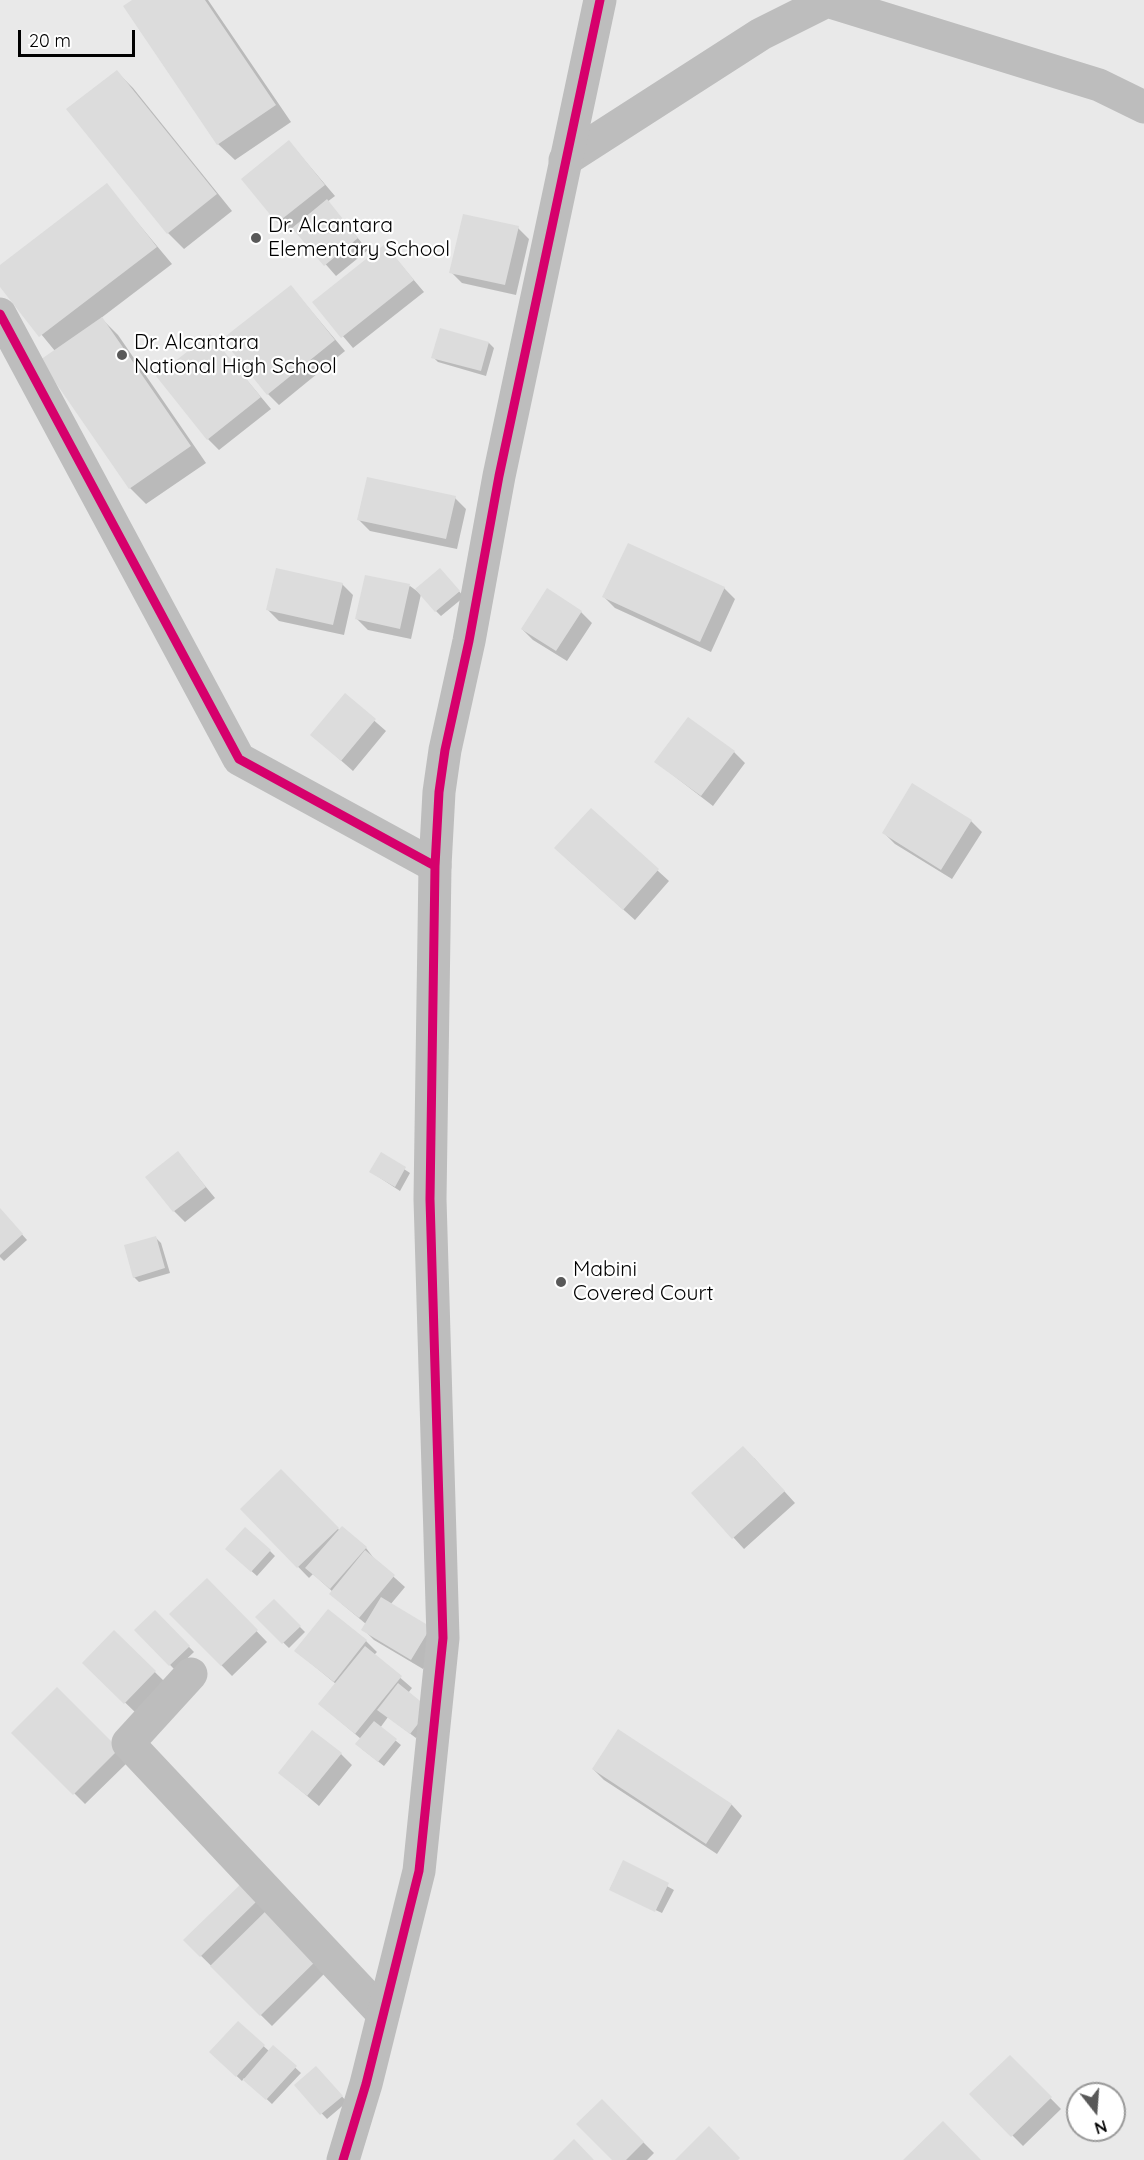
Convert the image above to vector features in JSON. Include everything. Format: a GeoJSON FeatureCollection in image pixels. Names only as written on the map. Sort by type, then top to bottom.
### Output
{"type":"FeatureCollection","features":[{"type":"Feature","properties":{"kind":"street"},"geometry":{"type":"LineString","coordinates":[[343,2160],[384,2014],[419,1871],[443,1638],[430,1199],[435,866],[445,750],[600,0]]}},
{"type":"Feature","properties":{"kind":"street"},"geometry":{"type":"LineString","coordinates":[[566,160],[761,34],[826,1],[1100,85],[1144,107]]}},
{"type":"Feature","properties":{"kind":"street"},"geometry":{"type":"LineString","coordinates":[[0,314],[239,759],[435,866]]}},
{"type":"Feature","properties":{"kind":"street"},"geometry":{"type":"LineString","coordinates":[[191,1674],[128,1743],[384,2014]]}},
{"type":"Feature","properties":{"kind":"shaded area"},"geometry":{"type":"Polygon","coordinates":[[[0,0],[1144,0],[1144,2160],[0,2160],[0,0]]]}},
{"type":"Feature","properties":{"kind":"building"},"geometry":{"type":"Polygon","coordinates":[[[132,0],[205,0],[276,105],[217,145],[123,6],[132,0]]]}},
{"type":"Feature","properties":{"kind":"building"},"geometry":{"type":"Polygon","coordinates":[[[117,70],[217,194],[167,234],[66,109],[117,70]]]}},
{"type":"Feature","properties":{"kind":"building"},"geometry":{"type":"Polygon","coordinates":[[[289,140],[325,185],[277,223],[241,179],[289,140]]]}},
{"type":"Feature","properties":{"kind":"building"},"geometry":{"type":"Polygon","coordinates":[[[107,183],[157,247],[39,337],[0,287],[0,265],[107,183]]]}},
{"type":"Feature","properties":{"kind":"building"},"geometry":{"type":"Polygon","coordinates":[[[327,199],[358,238],[324,266],[292,228],[327,199]]]}},
{"type":"Feature","properties":{"kind":"building"},"geometry":{"type":"Polygon","coordinates":[[[463,214],[519,226],[505,285],[449,273],[463,214]]]}},
{"type":"Feature","properties":{"kind":"building"},"geometry":{"type":"Polygon","coordinates":[[[385,244],[414,280],[341,338],[312,302],[385,244]]]}},
{"type":"Feature","properties":{"kind":"building"},"geometry":{"type":"Polygon","coordinates":[[[291,285],[335,340],[267,395],[222,339],[291,285]]]}},
{"type":"Feature","properties":{"kind":"building"},"geometry":{"type":"Polygon","coordinates":[[[102,317],[191,446],[129,489],[40,360],[102,317]]]}},
{"type":"Feature","properties":{"kind":"building"},"geometry":{"type":"Polygon","coordinates":[[[440,328],[489,342],[481,371],[431,358],[440,328]]]}},
{"type":"Feature","properties":{"kind":"building"},"geometry":{"type":"Polygon","coordinates":[[[210,334],[261,397],[207,440],[156,376],[210,334]]]}},
{"type":"Feature","properties":{"kind":"building"},"geometry":{"type":"Polygon","coordinates":[[[367,477],[456,496],[446,539],[357,520],[367,477]]]}},
{"type":"Feature","properties":{"kind":"building"},"geometry":{"type":"Polygon","coordinates":[[[628,543],[725,587],[700,642],[602,597],[628,543]]]}},
{"type":"Feature","properties":{"kind":"building"},"geometry":{"type":"Polygon","coordinates":[[[276,568],[343,583],[333,625],[266,610],[276,568]]]}},
{"type":"Feature","properties":{"kind":"building"},"geometry":{"type":"Polygon","coordinates":[[[440,568],[460,591],[435,612],[415,589],[440,568]]]}},
{"type":"Feature","properties":{"kind":"building"},"geometry":{"type":"Polygon","coordinates":[[[365,575],[410,584],[400,629],[355,619],[365,575]]]}},
{"type":"Feature","properties":{"kind":"building"},"geometry":{"type":"Polygon","coordinates":[[[547,588],[582,611],[556,651],[521,629],[547,588]]]}},
{"type":"Feature","properties":{"kind":"building"},"geometry":{"type":"Polygon","coordinates":[[[345,693],[376,719],[341,761],[310,735],[345,693]]]}},
{"type":"Feature","properties":{"kind":"building"},"geometry":{"type":"Polygon","coordinates":[[[688,717],[735,751],[701,796],[654,762],[688,717]]]}},
{"type":"Feature","properties":{"kind":"building"},"geometry":{"type":"Polygon","coordinates":[[[912,783],[972,820],[941,870],[882,833],[912,783]]]}},
{"type":"Feature","properties":{"kind":"building"},"geometry":{"type":"Polygon","coordinates":[[[591,808],[659,869],[623,910],[554,848],[591,808]]]}},
{"type":"Feature","properties":{"kind":"building"},"geometry":{"type":"Polygon","coordinates":[[[178,1151],[206,1187],[173,1212],[145,1177],[178,1151]]]}},
{"type":"Feature","properties":{"kind":"building"},"geometry":{"type":"Polygon","coordinates":[[[381,1152],[406,1167],[395,1187],[369,1172],[381,1152]]]}},
{"type":"Feature","properties":{"kind":"building"},"geometry":{"type":"Polygon","coordinates":[[[0,1208],[23,1234],[0,1255],[0,1208]]]}},
{"type":"Feature","properties":{"kind":"building"},"geometry":{"type":"Polygon","coordinates":[[[156,1236],[165,1268],[133,1278],[124,1245],[156,1236]]]}},
{"type":"Feature","properties":{"kind":"building"},"geometry":{"type":"Polygon","coordinates":[[[743,1446],[785,1491],[732,1539],[691,1493],[743,1446]]]}},
{"type":"Feature","properties":{"kind":"building"},"geometry":{"type":"Polygon","coordinates":[[[281,1469],[339,1528],[297,1568],[240,1509],[281,1469]]]}},
{"type":"Feature","properties":{"kind":"building"},"geometry":{"type":"Polygon","coordinates":[[[342,1526],[367,1547],[330,1589],[305,1568],[342,1526]]]}},
{"type":"Feature","properties":{"kind":"building"},"geometry":{"type":"Polygon","coordinates":[[[245,1527],[271,1550],[251,1572],[225,1549],[245,1527]]]}},
{"type":"Feature","properties":{"kind":"building"},"geometry":{"type":"Polygon","coordinates":[[[365,1550],[395,1575],[359,1618],[329,1594],[365,1550]]]}},
{"type":"Feature","properties":{"kind":"building"},"geometry":{"type":"Polygon","coordinates":[[[207,1578],[258,1630],[221,1666],[169,1614],[207,1578]]]}},
{"type":"Feature","properties":{"kind":"building"},"geometry":{"type":"Polygon","coordinates":[[[381,1597],[431,1627],[411,1660],[361,1630],[381,1597]]]}},
{"type":"Feature","properties":{"kind":"building"},"geometry":{"type":"Polygon","coordinates":[[[274,1599],[301,1626],[282,1644],[255,1617],[274,1599]]]}},
{"type":"Feature","properties":{"kind":"building"},"geometry":{"type":"Polygon","coordinates":[[[328,1609],[367,1640],[334,1682],[294,1651],[328,1609]]]}},
{"type":"Feature","properties":{"kind":"building"},"geometry":{"type":"Polygon","coordinates":[[[155,1610],[190,1646],[169,1666],[134,1630],[155,1610]]]}},
{"type":"Feature","properties":{"kind":"building"},"geometry":{"type":"Polygon","coordinates":[[[114,1630],[156,1671],[124,1704],[82,1663],[114,1630]]]}},
{"type":"Feature","properties":{"kind":"building"},"geometry":{"type":"Polygon","coordinates":[[[365,1646],[402,1676],[355,1734],[318,1704],[365,1646]]]}},
{"type":"Feature","properties":{"kind":"building"},"geometry":{"type":"Polygon","coordinates":[[[398,1683],[430,1709],[410,1734],[377,1710],[398,1683]]]}},
{"type":"Feature","properties":{"kind":"building"},"geometry":{"type":"Polygon","coordinates":[[[57,1687],[119,1749],[73,1795],[11,1733],[57,1687]]]}},
{"type":"Feature","properties":{"kind":"building"},"geometry":{"type":"Polygon","coordinates":[[[374,1721],[397,1739],[378,1762],[355,1744],[374,1721]]]}},
{"type":"Feature","properties":{"kind":"building"},"geometry":{"type":"Polygon","coordinates":[[[618,1729],[732,1804],[706,1844],[592,1769],[618,1729]]]}},
{"type":"Feature","properties":{"kind":"building"},"geometry":{"type":"Polygon","coordinates":[[[312,1730],[342,1753],[307,1796],[278,1773],[312,1730]]]}},
{"type":"Feature","properties":{"kind":"building"},"geometry":{"type":"Polygon","coordinates":[[[623,1860],[669,1883],[655,1912],[609,1890],[623,1860]]]}},
{"type":"Feature","properties":{"kind":"building"},"geometry":{"type":"Polygon","coordinates":[[[242,1883],[258,1900],[200,1957],[183,1940],[242,1883]]]}},
{"type":"Feature","properties":{"kind":"building"},"geometry":{"type":"Polygon","coordinates":[[[275,1902],[325,1952],[260,2016],[210,1966],[275,1902]]]}},
{"type":"Feature","properties":{"kind":"building"},"geometry":{"type":"Polygon","coordinates":[[[238,2021],[265,2045],[236,2077],[209,2052],[238,2021]]]}},
{"type":"Feature","properties":{"kind":"building"},"geometry":{"type":"Polygon","coordinates":[[[273,2045],[297,2066],[266,2100],[243,2080],[273,2045]]]}},
{"type":"Feature","properties":{"kind":"building"},"geometry":{"type":"Polygon","coordinates":[[[1010,2055],[1052,2097],[1011,2137],[969,2094],[1010,2055]]]}},
{"type":"Feature","properties":{"kind":"building"},"geometry":{"type":"Polygon","coordinates":[[[316,2066],[343,2096],[320,2115],[294,2085],[316,2066]]]}},
{"type":"Feature","properties":{"kind":"building"},"geometry":{"type":"Polygon","coordinates":[[[602,2099],[644,2142],[626,2160],[612,2160],[576,2124],[602,2099]]]}},
{"type":"Feature","properties":{"kind":"building"},"geometry":{"type":"Polygon","coordinates":[[[943,2121],[981,2160],[903,2160],[943,2121]]]}},
{"type":"Feature","properties":{"kind":"building"},"geometry":{"type":"Polygon","coordinates":[[[709,2126],[740,2158],[738,2160],[675,2160],[709,2126]]]}},
{"type":"Feature","properties":{"kind":"building"},"geometry":{"type":"Polygon","coordinates":[[[574,2139],[594,2160],[553,2160],[574,2139]]]}},
{"type":"Feature","properties":{"kind":"cycle path"},"geometry":{"type":"LineString","coordinates":[[343,2160],[366,2084],[419,1871],[443,1638],[430,1199],[435,866],[439,792],[445,750],[469,641],[499,476],[600,0]]}},
{"type":"Feature","properties":{"kind":"cycle path"},"geometry":{"type":"LineString","coordinates":[[0,314],[239,759],[435,866]]}},
{"type":"Feature","properties":{"kind":"place","name":"Dr. Alcantara Elementary School"},"geometry":{"type":"Point","coordinates":[256,238]}},
{"type":"Feature","properties":{"kind":"place","name":"Dr. Alcantara National High School"},"geometry":{"type":"Point","coordinates":[122,355]}},
{"type":"Feature","properties":{"kind":"place","name":"Mabini Covered Court"},"geometry":{"type":"Point","coordinates":[561,1282]}}]}
